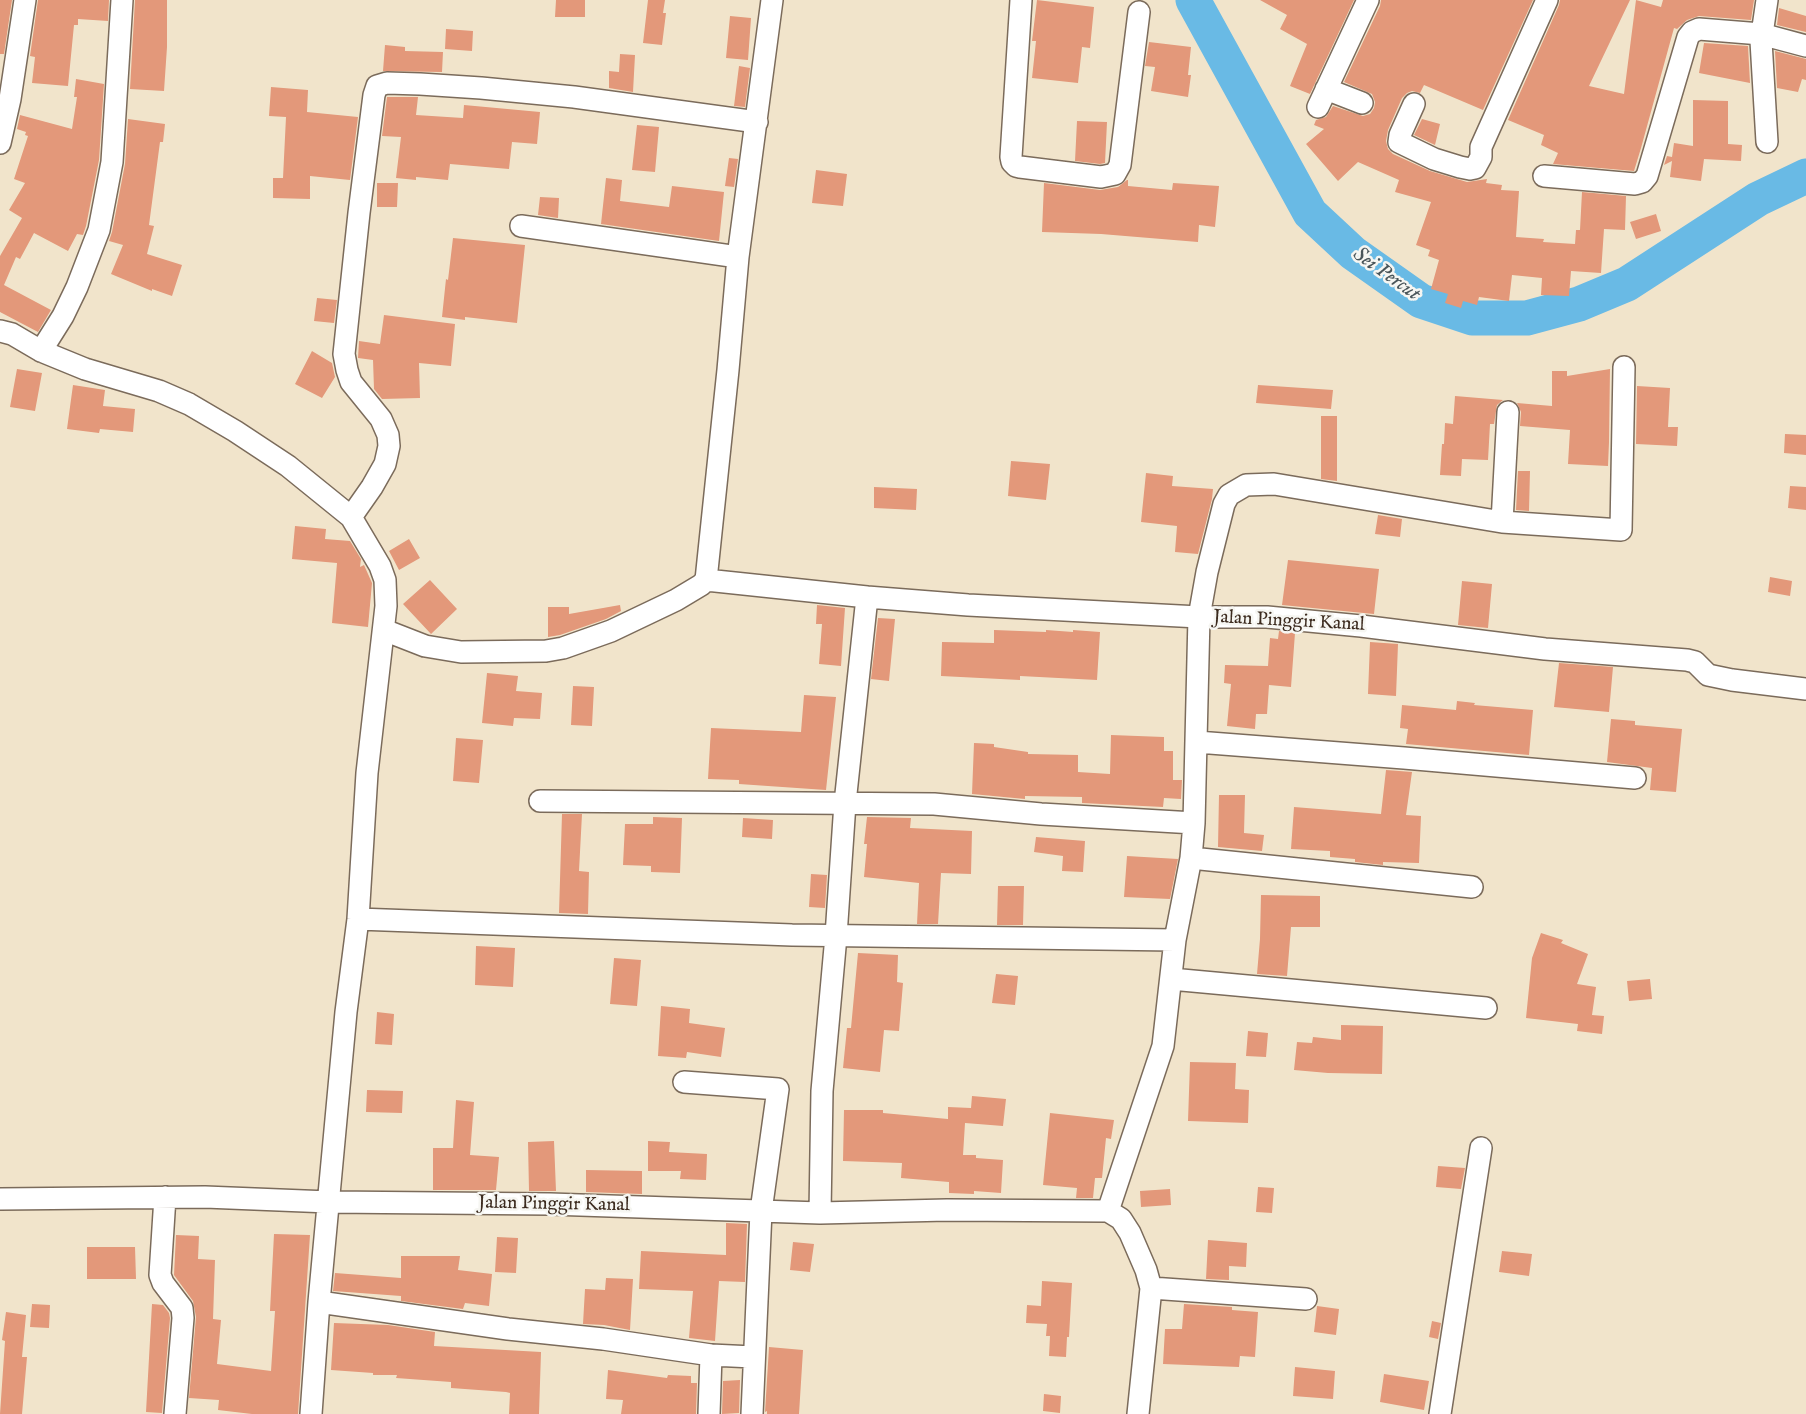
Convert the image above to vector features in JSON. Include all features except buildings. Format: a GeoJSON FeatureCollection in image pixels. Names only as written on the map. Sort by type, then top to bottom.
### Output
{"type":"FeatureCollection","features":[{"type":"Feature","properties":{"kind":"street"},"geometry":{"type":"LineString","coordinates":[[0,143],[10,99],[25,0]]}},
{"type":"Feature","properties":{"kind":"street"},"geometry":{"type":"LineString","coordinates":[[41,351],[77,287],[99,230],[112,162],[121,0]]}},
{"type":"Feature","properties":{"kind":"street"},"geometry":{"type":"LineString","coordinates":[[1021,0],[1011,157],[1013,162],[1020,167],[1101,177],[1115,174],[1120,165],[1139,12]]}},
{"type":"Feature","properties":{"kind":"street"},"geometry":{"type":"LineString","coordinates":[[1362,103],[1322,98],[1368,0]]}},
{"type":"Feature","properties":{"kind":"street"},"geometry":{"type":"LineString","coordinates":[[1414,104],[1399,142],[1434,159],[1475,168],[1481,157],[1481,147],[1547,0]]}},
{"type":"Feature","properties":{"kind":"street"},"geometry":{"type":"LineString","coordinates":[[1767,0],[1761,34],[1767,142]]}},
{"type":"Feature","properties":{"kind":"street"},"geometry":{"type":"LineString","coordinates":[[384,631],[425,646],[461,652],[547,651],[611,631],[676,600],[706,580],[738,257],[757,122],[769,1]]}},
{"type":"Feature","properties":{"kind":"street"},"geometry":{"type":"LineString","coordinates":[[1544,176],[1635,184],[1642,182],[1647,176],[1688,37],[1692,32],[1699,29],[1761,34],[1806,46]]}},
{"type":"Feature","properties":{"kind":"street"},"geometry":{"type":"LineString","coordinates":[[351,517],[385,464],[389,446],[388,435],[381,419],[351,382],[344,354],[377,86],[387,83],[481,88],[574,97],[757,122]]}},
{"type":"Feature","properties":{"kind":"street"},"geometry":{"type":"LineString","coordinates":[[521,226],[738,257]]}},
{"type":"Feature","properties":{"kind":"street"},"geometry":{"type":"LineString","coordinates":[[0,331],[12,334],[41,351],[85,369],[159,391],[189,404],[235,430],[288,466],[351,517],[380,566],[385,580],[384,631],[368,761],[358,919],[346,1012],[311,1414]]}},
{"type":"Feature","properties":{"kind":"street"},"geometry":{"type":"LineString","coordinates":[[706,580],[968,605],[1199,617],[1224,503],[1229,495],[1246,485],[1285,485],[1502,522],[1621,530],[1624,367]]}},
{"type":"Feature","properties":{"kind":"street"},"geometry":{"type":"LineString","coordinates":[[1502,522],[1508,412]]}},
{"type":"Feature","properties":{"kind":"street"},"geometry":{"type":"LineString","coordinates":[[820,1213],[822,1091],[845,803],[867,597]]}},
{"type":"Feature","properties":{"kind":"street","name":"Jalan Pinggir Kanal"},"geometry":{"type":"LineString","coordinates":[[0,1199],[205,1197],[820,1213],[947,1210],[1108,1211],[1163,1046],[1175,940],[1191,858],[1194,823],[1199,617],[1267,617],[1545,649],[1687,660],[1695,662],[1708,675],[1806,689]]}},
{"type":"Feature","properties":{"kind":"street"},"geometry":{"type":"LineString","coordinates":[[1197,742],[1636,778]]}},
{"type":"Feature","properties":{"kind":"street"},"geometry":{"type":"LineString","coordinates":[[540,801],[934,804],[1041,814],[1194,823]]}},
{"type":"Feature","properties":{"kind":"street"},"geometry":{"type":"LineString","coordinates":[[1191,858],[1472,887]]}},
{"type":"Feature","properties":{"kind":"street"},"geometry":{"type":"LineString","coordinates":[[358,919],[836,936],[1175,940]]}},
{"type":"Feature","properties":{"kind":"street"},"geometry":{"type":"LineString","coordinates":[[1171,979],[1486,1008]]}},
{"type":"Feature","properties":{"kind":"street"},"geometry":{"type":"LineString","coordinates":[[684,1082],[778,1089],[761,1211],[752,1414]]}},
{"type":"Feature","properties":{"kind":"street"},"geometry":{"type":"LineString","coordinates":[[1440,1414],[1480,1148]]}},
{"type":"Feature","properties":{"kind":"street"},"geometry":{"type":"LineString","coordinates":[[165,1197],[160,1275],[182,1308],[183,1318],[175,1414]]}},
{"type":"Feature","properties":{"kind":"street"},"geometry":{"type":"LineString","coordinates":[[1108,1211],[1121,1219],[1130,1233],[1151,1289],[1138,1414]]}},
{"type":"Feature","properties":{"kind":"street"},"geometry":{"type":"LineString","coordinates":[[1151,1289],[1306,1299]]}},
{"type":"Feature","properties":{"kind":"street"},"geometry":{"type":"LineString","coordinates":[[319,1302],[711,1355],[753,1357]]}},
{"type":"Feature","properties":{"kind":"street"},"geometry":{"type":"LineString","coordinates":[[709,1414],[711,1355]]}},
{"type":"Feature","properties":{"kind":"waterway","name":"Sei Percut"},"geometry":{"type":"LineString","coordinates":[[1193,0],[1310,213],[1353,253],[1421,301],[1472,318],[1527,318],[1579,304],[1627,284],[1758,199],[1806,176]]}}]}
